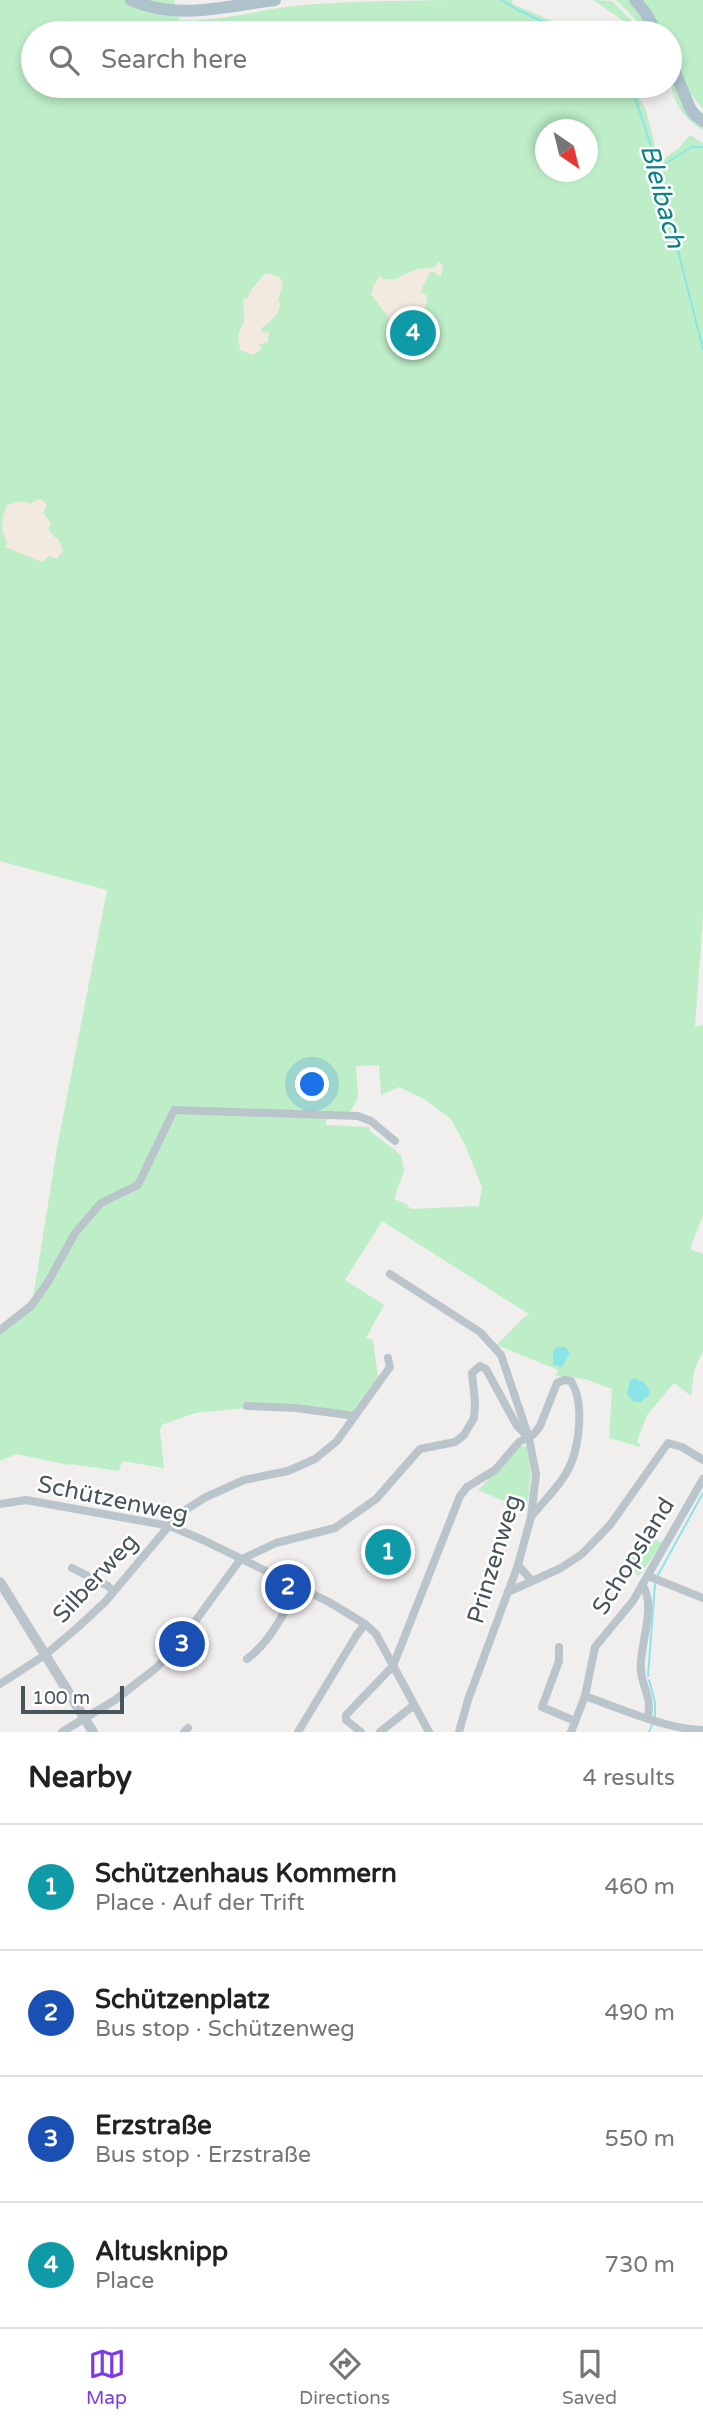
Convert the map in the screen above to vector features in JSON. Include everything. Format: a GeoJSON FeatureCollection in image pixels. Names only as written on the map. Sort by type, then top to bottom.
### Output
{"type":"FeatureCollection","features":[{"type":"Feature","properties":{"kind":"main road"},"geometry":{"type":"LineString","coordinates":[[131,0],[151,8],[173,12],[228,8],[275,0]]}},
{"type":"Feature","properties":{"kind":"main road"},"geometry":{"type":"LineString","coordinates":[[635,0],[650,21]]}},
{"type":"Feature","properties":{"kind":"main road"},"geometry":{"type":"LineString","coordinates":[[682,87],[694,114],[703,121]]}},
{"type":"Feature","properties":{"kind":"main road"},"geometry":{"type":"LineString","coordinates":[[688,100],[703,113]]}},
{"type":"Feature","properties":{"kind":"street"},"geometry":{"type":"LineString","coordinates":[[0,1330],[31,1306],[48,1282],[75,1233],[101,1203],[138,1185],[174,1110],[358,1116],[371,1121],[395,1140]]}},
{"type":"Feature","properties":{"kind":"street","name":"Prinzenweg"},"geometry":{"type":"LineString","coordinates":[[390,1274],[480,1332],[501,1356],[529,1438],[536,1474],[531,1517],[518,1565],[468,1700],[459,1732]]}},
{"type":"Feature","properties":{"kind":"street","name":"Silberweg"},"geometry":{"type":"LineString","coordinates":[[0,1684],[45,1655],[105,1602],[179,1514],[206,1497],[244,1480],[288,1471],[315,1459],[337,1441],[390,1367],[388,1359]]}},
{"type":"Feature","properties":{"kind":"street"},"geometry":{"type":"LineString","coordinates":[[62,1732],[126,1693],[156,1668],[178,1645],[240,1560],[276,1543],[335,1528],[376,1499],[420,1449],[455,1442],[464,1435],[474,1418],[472,1373],[480,1366],[486,1369],[517,1426],[529,1438]]}},
{"type":"Feature","properties":{"kind":"street"},"geometry":{"type":"LineString","coordinates":[[361,1732],[349,1724],[346,1715],[393,1666],[460,1496],[467,1487],[495,1470],[519,1442],[529,1438],[540,1426],[557,1383],[571,1381],[579,1402],[579,1431],[572,1460],[565,1477],[531,1517]]}},
{"type":"Feature","properties":{"kind":"street"},"geometry":{"type":"LineString","coordinates":[[247,1406],[296,1408],[355,1416]]}},
{"type":"Feature","properties":{"kind":"street"},"geometry":{"type":"LineString","coordinates":[[508,1592],[570,1563],[587,1550],[611,1525],[668,1443],[682,1447],[703,1460]]}},
{"type":"Feature","properties":{"kind":"street","name":"Schopsland"},"geometry":{"type":"LineString","coordinates":[[570,1732],[585,1696],[596,1647],[633,1601],[642,1585],[654,1579],[703,1479]]}},
{"type":"Feature","properties":{"kind":"street","name":"Schützenweg"},"geometry":{"type":"LineString","coordinates":[[0,1504],[26,1500],[170,1526],[299,1587],[366,1624],[376,1633],[429,1732]]}},
{"type":"Feature","properties":{"kind":"street"},"geometry":{"type":"LineString","coordinates":[[518,1565],[532,1581]]}},
{"type":"Feature","properties":{"kind":"street"},"geometry":{"type":"LineString","coordinates":[[72,1568],[113,1591]]}},
{"type":"Feature","properties":{"kind":"street"},"geometry":{"type":"LineString","coordinates":[[654,1579],[703,1598]]}},
{"type":"Feature","properties":{"kind":"street"},"geometry":{"type":"LineString","coordinates":[[0,1582],[93,1732]]}},
{"type":"Feature","properties":{"kind":"street"},"geometry":{"type":"LineString","coordinates":[[642,1585],[646,1590],[648,1604],[640,1671],[652,1719]]}},
{"type":"Feature","properties":{"kind":"street"},"geometry":{"type":"LineString","coordinates":[[247,1659],[261,1648],[275,1629],[299,1587]]}},
{"type":"Feature","properties":{"kind":"street"},"geometry":{"type":"LineString","coordinates":[[298,1732],[366,1624]]}},
{"type":"Feature","properties":{"kind":"street"},"geometry":{"type":"LineString","coordinates":[[559,1647],[559,1661],[542,1706],[575,1721]]}},
{"type":"Feature","properties":{"kind":"street"},"geometry":{"type":"LineString","coordinates":[[585,1696],[652,1719],[703,1730]]}},
{"type":"Feature","properties":{"kind":"street"},"geometry":{"type":"LineString","coordinates":[[380,1732],[414,1705]]}},
{"type":"Feature","properties":{"kind":"green space"},"geometry":{"type":"Polygon","coordinates":[[[0,0],[174,0],[180,20],[196,20],[302,5],[380,1],[511,0],[513,4],[552,21],[21,21],[21,98],[639,98],[646,110],[659,162],[678,149],[690,135],[703,143],[703,917],[695,1027],[703,1025],[703,1215],[690,1249],[703,1254],[703,1351],[694,1371],[691,1396],[674,1383],[647,1415],[637,1441],[641,1447],[609,1438],[612,1389],[585,1379],[556,1376],[558,1370],[497,1345],[529,1314],[382,1221],[345,1280],[384,1305],[366,1338],[373,1340],[378,1377],[354,1412],[244,1403],[246,1408],[195,1413],[162,1425],[160,1430],[164,1468],[122,1461],[119,1471],[69,1465],[16,1454],[0,1461],[0,1326],[33,1298],[57,1148],[107,890],[0,861],[0,0]],[[433,268],[417,269],[396,279],[378,280],[371,294],[395,326],[399,327],[414,323],[420,292],[430,272],[434,272],[438,277],[433,268]],[[265,274],[247,299],[244,298],[244,322],[238,335],[241,350],[253,355],[262,348],[257,345],[267,342],[269,333],[263,333],[260,329],[279,299],[273,274],[265,274]],[[24,501],[6,547],[42,561],[49,555],[54,537],[48,529],[43,512],[24,501]],[[379,1065],[356,1066],[358,1097],[349,1114],[326,1118],[326,1125],[370,1127],[370,1131],[401,1155],[404,1171],[394,1199],[411,1209],[479,1206],[482,1188],[466,1147],[451,1119],[424,1099],[399,1087],[381,1095],[379,1065]]]}},
{"type":"Feature","properties":{"kind":"green space"},"geometry":{"type":"Polygon","coordinates":[[[593,0],[612,1],[632,21],[624,21],[593,0]]]}},
{"type":"Feature","properties":{"kind":"green space"},"geometry":{"type":"Polygon","coordinates":[[[616,0],[628,0],[645,21],[635,19],[616,0]]]}},
{"type":"Feature","properties":{"kind":"green space"},"geometry":{"type":"Polygon","coordinates":[[[639,0],[703,0],[703,109],[690,93],[682,76],[682,21],[656,21],[652,12],[639,0]]]}},
{"type":"Feature","properties":{"kind":"green space"},"geometry":{"type":"Polygon","coordinates":[[[682,91],[703,125],[703,130],[695,125],[678,106],[675,98],[682,98],[682,91]]]}},
{"type":"Feature","properties":{"kind":"green space"},"geometry":{"type":"Polygon","coordinates":[[[520,1446],[527,1447],[531,1471],[527,1511],[478,1490],[520,1446]]]}},
{"type":"Feature","properties":{"kind":"green space"},"geometry":{"type":"Polygon","coordinates":[[[652,1538],[663,1543],[639,1576],[625,1566],[627,1557],[640,1548],[649,1546],[652,1538]]]}},
{"type":"Feature","properties":{"kind":"sand"},"geometry":{"type":"Polygon","coordinates":[[[439,262],[443,265],[441,277],[430,272],[420,291],[427,296],[418,319],[408,325],[395,326],[371,294],[380,275],[384,280],[396,279],[417,269],[433,268],[439,262]]]}},
{"type":"Feature","properties":{"kind":"sand"},"geometry":{"type":"Polygon","coordinates":[[[265,274],[280,277],[283,285],[277,301],[280,302],[279,310],[271,321],[260,329],[264,333],[269,332],[267,342],[258,345],[262,348],[254,355],[240,350],[238,335],[244,322],[243,298],[247,299],[265,274]]]}},
{"type":"Feature","properties":{"kind":"sand"},"geometry":{"type":"Polygon","coordinates":[[[38,499],[47,505],[43,513],[51,523],[48,529],[58,538],[63,550],[57,559],[49,556],[42,562],[5,547],[7,541],[2,528],[7,505],[20,501],[30,504],[38,499]]]}},
{"type":"Feature","properties":{"kind":"water"},"geometry":{"type":"Polygon","coordinates":[[[556,1347],[565,1347],[570,1353],[562,1367],[553,1365],[553,1352],[556,1347]]]}},
{"type":"Feature","properties":{"kind":"water"},"geometry":{"type":"Polygon","coordinates":[[[635,1378],[646,1384],[650,1392],[650,1395],[640,1402],[634,1402],[627,1394],[630,1380],[635,1378]]]}},
{"type":"Feature","properties":{"kind":"waterway","name":"Bleibach"},"geometry":{"type":"LineString","coordinates":[[501,0],[541,21]]}},
{"type":"Feature","properties":{"kind":"waterway","name":"Bleibach"},"geometry":{"type":"LineString","coordinates":[[635,98],[652,149],[703,349]]}},
{"type":"Feature","properties":{"kind":"waterway"},"geometry":{"type":"LineString","coordinates":[[658,168],[692,147],[703,147]]}},
{"type":"Feature","properties":{"kind":"waterway","name":"Bleibach"},"geometry":{"type":"LineString","coordinates":[[658,1575],[703,1493]]}},
{"type":"Feature","properties":{"kind":"waterway","name":"Bleibach"},"geometry":{"type":"LineString","coordinates":[[648,1676],[655,1584]]}},
{"type":"Feature","properties":{"kind":"waterway","name":"Bleibach"},"geometry":{"type":"LineString","coordinates":[[649,1680],[655,1702],[655,1717]]}},
{"type":"Feature","properties":{"kind":"waterway","name":"Bleibach"},"geometry":{"type":"LineString","coordinates":[[649,1732],[653,1722]]}},
{"type":"Feature","properties":{"kind":"place","name":"Altusknipp"},"geometry":{"type":"Point","coordinates":[413,333]}},
{"type":"Feature","properties":{"kind":"place","name":"Schützenhaus Kommern"},"geometry":{"type":"Point","coordinates":[388,1552]}},
{"type":"Feature","properties":{"kind":"place","name":"Schützenplatz"},"geometry":{"type":"Point","coordinates":[288,1587]}},
{"type":"Feature","properties":{"kind":"place","name":"Erzstraße"},"geometry":{"type":"Point","coordinates":[182,1644]}}]}
